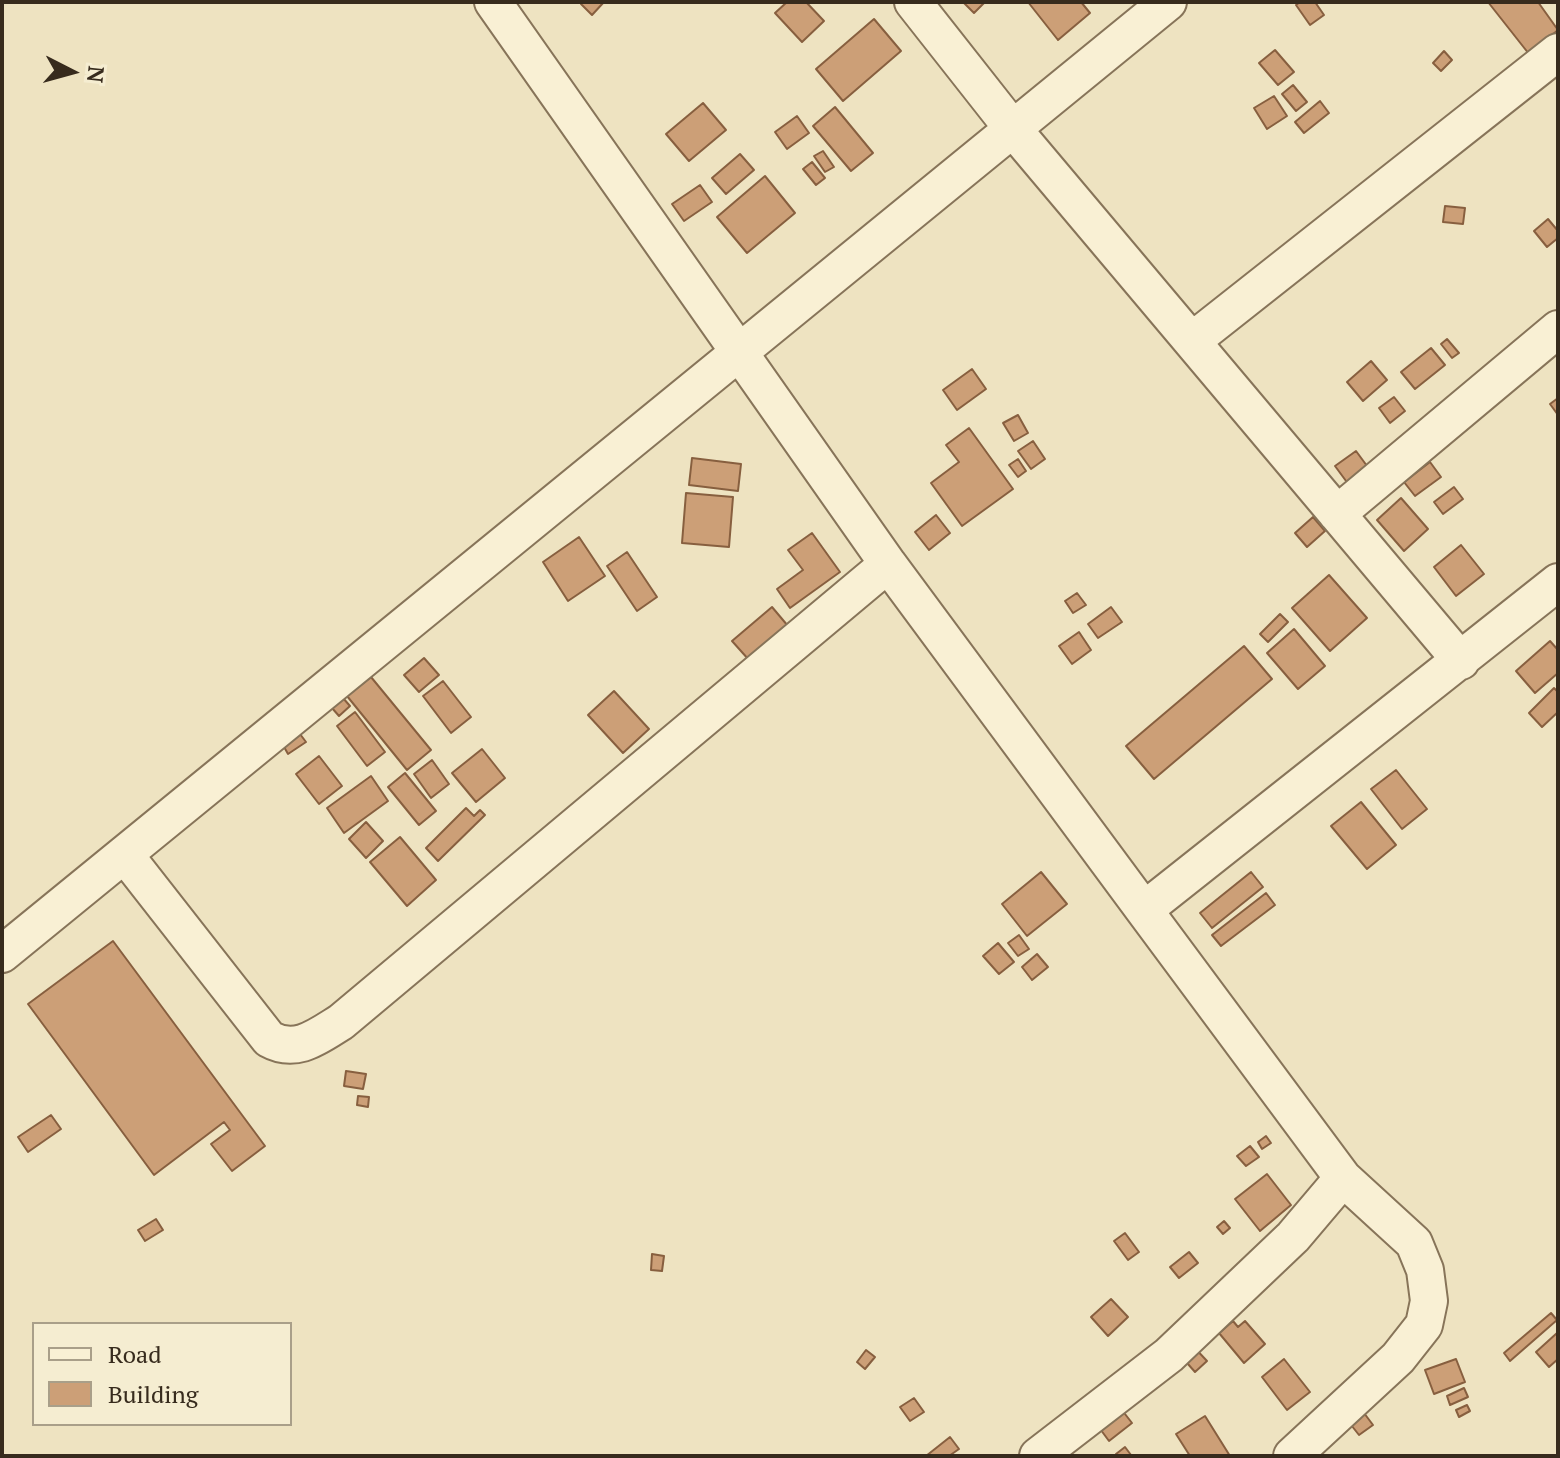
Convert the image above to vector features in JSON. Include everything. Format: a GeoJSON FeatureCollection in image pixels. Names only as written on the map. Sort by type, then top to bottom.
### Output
{"type":"FeatureCollection","features":[{"type":"Feature","properties":{"kind":"street"},"geometry":{"type":"LineString","coordinates":[[493,2],[888,564],[1144,910],[1343,1178],[1414,1243],[1425,1270],[1429,1301],[1424,1325],[1398,1358],[1292,1456]]}},
{"type":"Feature","properties":{"kind":"street"},"geometry":{"type":"LineString","coordinates":[[913,2],[1013,129],[1461,661]]}},
{"type":"Feature","properties":{"kind":"street"},"geometry":{"type":"LineString","coordinates":[[2,954],[1168,2]]}},
{"type":"Feature","properties":{"kind":"street"},"geometry":{"type":"LineString","coordinates":[[1192,341],[1558,52]]}},
{"type":"Feature","properties":{"kind":"street"},"geometry":{"type":"LineString","coordinates":[[1337,514],[1558,329]]}},
{"type":"Feature","properties":{"kind":"street"},"geometry":{"type":"LineString","coordinates":[[125,855],[269,1039],[284,1047],[300,1045],[341,1022],[888,564]]}},
{"type":"Feature","properties":{"kind":"street"},"geometry":{"type":"LineString","coordinates":[[1144,910],[1558,582]]}},
{"type":"Feature","properties":{"kind":"street"},"geometry":{"type":"LineString","coordinates":[[1038,1456],[1169,1355],[1293,1237],[1343,1178]]}},
{"type":"Feature","properties":{"kind":"building"},"geometry":{"type":"Polygon","coordinates":[[[604,2],[592,15],[581,4],[604,2]]]}},
{"type":"Feature","properties":{"kind":"building"},"geometry":{"type":"Polygon","coordinates":[[[787,2],[806,2],[824,21],[802,42],[775,13],[787,2]]]}},
{"type":"Feature","properties":{"kind":"building"},"geometry":{"type":"Polygon","coordinates":[[[963,2],[985,2],[974,13],[963,2]]]}},
{"type":"Feature","properties":{"kind":"building"},"geometry":{"type":"Polygon","coordinates":[[[1028,2],[1081,2],[1090,13],[1058,40],[1028,2]]]}},
{"type":"Feature","properties":{"kind":"building"},"geometry":{"type":"Polygon","coordinates":[[[1315,2],[1324,15],[1310,25],[1296,5],[1315,2]]]}},
{"type":"Feature","properties":{"kind":"building"},"geometry":{"type":"Polygon","coordinates":[[[1488,2],[1538,2],[1558,30],[1529,54],[1488,2]]]}},
{"type":"Feature","properties":{"kind":"building"},"geometry":{"type":"Polygon","coordinates":[[[874,19],[901,51],[843,101],[816,69],[874,19]]]}},
{"type":"Feature","properties":{"kind":"building"},"geometry":{"type":"Polygon","coordinates":[[[1275,50],[1294,72],[1278,85],[1259,63],[1275,50]]]}},
{"type":"Feature","properties":{"kind":"building"},"geometry":{"type":"Polygon","coordinates":[[[1444,51],[1452,60],[1441,71],[1433,63],[1444,51]]]}},
{"type":"Feature","properties":{"kind":"building"},"geometry":{"type":"Polygon","coordinates":[[[1293,85],[1307,102],[1296,111],[1282,94],[1293,85]]]}},
{"type":"Feature","properties":{"kind":"building"},"geometry":{"type":"Polygon","coordinates":[[[1274,96],[1287,116],[1267,129],[1254,108],[1274,96]]]}},
{"type":"Feature","properties":{"kind":"building"},"geometry":{"type":"Polygon","coordinates":[[[1320,101],[1329,113],[1304,133],[1295,122],[1320,101]]]}},
{"type":"Feature","properties":{"kind":"building"},"geometry":{"type":"Polygon","coordinates":[[[703,103],[726,130],[689,161],[666,134],[703,103]]]}},
{"type":"Feature","properties":{"kind":"building"},"geometry":{"type":"Polygon","coordinates":[[[835,107],[873,153],[851,171],[813,126],[835,107]]]}},
{"type":"Feature","properties":{"kind":"building"},"geometry":{"type":"Polygon","coordinates":[[[797,116],[809,133],[787,149],[775,132],[797,116]]]}},
{"type":"Feature","properties":{"kind":"building"},"geometry":{"type":"Polygon","coordinates":[[[823,151],[834,167],[825,172],[814,156],[823,151]]]}},
{"type":"Feature","properties":{"kind":"building"},"geometry":{"type":"Polygon","coordinates":[[[740,154],[754,170],[726,194],[712,178],[740,154]]]}},
{"type":"Feature","properties":{"kind":"building"},"geometry":{"type":"Polygon","coordinates":[[[812,162],[825,178],[816,185],[803,169],[812,162]]]}},
{"type":"Feature","properties":{"kind":"building"},"geometry":{"type":"Polygon","coordinates":[[[765,176],[795,213],[747,253],[717,217],[765,176]]]}},
{"type":"Feature","properties":{"kind":"building"},"geometry":{"type":"Polygon","coordinates":[[[700,185],[712,202],[684,221],[672,204],[700,185]]]}},
{"type":"Feature","properties":{"kind":"building"},"geometry":{"type":"Polygon","coordinates":[[[1445,206],[1465,208],[1463,224],[1443,222],[1445,206]]]}},
{"type":"Feature","properties":{"kind":"building"},"geometry":{"type":"Polygon","coordinates":[[[1548,219],[1558,231],[1558,238],[1547,247],[1534,231],[1548,219]]]}},
{"type":"Feature","properties":{"kind":"building"},"geometry":{"type":"Polygon","coordinates":[[[1447,339],[1459,353],[1452,358],[1441,344],[1447,339]]]}},
{"type":"Feature","properties":{"kind":"building"},"geometry":{"type":"Polygon","coordinates":[[[1431,348],[1445,365],[1415,389],[1401,372],[1431,348]]]}},
{"type":"Feature","properties":{"kind":"building"},"geometry":{"type":"Polygon","coordinates":[[[1371,361],[1387,380],[1363,401],[1347,382],[1371,361]]]}},
{"type":"Feature","properties":{"kind":"building"},"geometry":{"type":"Polygon","coordinates":[[[972,369],[986,389],[957,410],[943,390],[972,369]]]}},
{"type":"Feature","properties":{"kind":"building"},"geometry":{"type":"Polygon","coordinates":[[[1394,397],[1405,411],[1390,423],[1379,408],[1394,397]]]}},
{"type":"Feature","properties":{"kind":"building"},"geometry":{"type":"Polygon","coordinates":[[[1558,398],[1558,415],[1550,404],[1558,398]]]}},
{"type":"Feature","properties":{"kind":"building"},"geometry":{"type":"Polygon","coordinates":[[[1018,415],[1028,433],[1014,441],[1003,423],[1018,415]]]}},
{"type":"Feature","properties":{"kind":"building"},"geometry":{"type":"Polygon","coordinates":[[[969,428],[1013,489],[962,526],[931,483],[959,462],[946,445],[969,428]]]}},
{"type":"Feature","properties":{"kind":"building"},"geometry":{"type":"Polygon","coordinates":[[[1033,441],[1045,459],[1031,469],[1018,451],[1033,441]]]}},
{"type":"Feature","properties":{"kind":"building"},"geometry":{"type":"Polygon","coordinates":[[[1356,451],[1370,470],[1349,485],[1335,466],[1356,451]]]}},
{"type":"Feature","properties":{"kind":"building"},"geometry":{"type":"Polygon","coordinates":[[[692,458],[741,464],[738,491],[689,485],[692,458]]]}},
{"type":"Feature","properties":{"kind":"building"},"geometry":{"type":"Polygon","coordinates":[[[1018,459],[1026,471],[1018,477],[1009,465],[1018,459]]]}},
{"type":"Feature","properties":{"kind":"building"},"geometry":{"type":"Polygon","coordinates":[[[1430,462],[1441,477],[1415,496],[1404,482],[1430,462]]]}},
{"type":"Feature","properties":{"kind":"building"},"geometry":{"type":"Polygon","coordinates":[[[1454,487],[1463,499],[1443,514],[1434,502],[1454,487]]]}},
{"type":"Feature","properties":{"kind":"building"},"geometry":{"type":"Polygon","coordinates":[[[686,493],[733,497],[729,547],[682,543],[686,493]]]}},
{"type":"Feature","properties":{"kind":"building"},"geometry":{"type":"Polygon","coordinates":[[[1401,498],[1428,529],[1404,551],[1377,520],[1401,498]]]}},
{"type":"Feature","properties":{"kind":"building"},"geometry":{"type":"Polygon","coordinates":[[[936,515],[950,533],[929,550],[915,532],[936,515]]]}},
{"type":"Feature","properties":{"kind":"building"},"geometry":{"type":"Polygon","coordinates":[[[1313,517],[1325,531],[1307,547],[1295,533],[1313,517]]]}},
{"type":"Feature","properties":{"kind":"building"},"geometry":{"type":"Polygon","coordinates":[[[812,533],[840,572],[790,608],[777,589],[803,570],[788,550],[812,533]]]}},
{"type":"Feature","properties":{"kind":"building"},"geometry":{"type":"Polygon","coordinates":[[[579,537],[605,576],[568,601],[543,562],[579,537]]]}},
{"type":"Feature","properties":{"kind":"building"},"geometry":{"type":"Polygon","coordinates":[[[1461,545],[1484,574],[1456,596],[1434,567],[1461,545]]]}},
{"type":"Feature","properties":{"kind":"building"},"geometry":{"type":"Polygon","coordinates":[[[627,552],[657,597],[637,611],[607,566],[627,552]]]}},
{"type":"Feature","properties":{"kind":"building"},"geometry":{"type":"Polygon","coordinates":[[[1329,575],[1367,618],[1330,651],[1292,608],[1329,575]]]}},
{"type":"Feature","properties":{"kind":"building"},"geometry":{"type":"Polygon","coordinates":[[[1077,593],[1086,605],[1073,613],[1065,601],[1077,593]]]}},
{"type":"Feature","properties":{"kind":"building"},"geometry":{"type":"Polygon","coordinates":[[[772,607],[788,626],[749,660],[732,641],[772,607]]]}},
{"type":"Feature","properties":{"kind":"building"},"geometry":{"type":"Polygon","coordinates":[[[1111,607],[1122,622],[1098,638],[1088,624],[1111,607]]]}},
{"type":"Feature","properties":{"kind":"building"},"geometry":{"type":"Polygon","coordinates":[[[1280,614],[1288,622],[1268,642],[1260,634],[1280,614]]]}},
{"type":"Feature","properties":{"kind":"building"},"geometry":{"type":"Polygon","coordinates":[[[1294,629],[1325,666],[1298,689],[1267,653],[1294,629]]]}},
{"type":"Feature","properties":{"kind":"building"},"geometry":{"type":"Polygon","coordinates":[[[1079,632],[1091,650],[1072,664],[1059,646],[1079,632]]]}},
{"type":"Feature","properties":{"kind":"building"},"geometry":{"type":"Polygon","coordinates":[[[1550,641],[1558,650],[1558,673],[1535,693],[1516,671],[1550,641]]]}},
{"type":"Feature","properties":{"kind":"building"},"geometry":{"type":"Polygon","coordinates":[[[1244,646],[1272,679],[1154,779],[1126,746],[1244,646]]]}},
{"type":"Feature","properties":{"kind":"building"},"geometry":{"type":"Polygon","coordinates":[[[424,658],[439,675],[419,692],[404,675],[424,658]]]}},
{"type":"Feature","properties":{"kind":"building"},"geometry":{"type":"Polygon","coordinates":[[[371,677],[431,750],[407,770],[347,696],[371,677]]]}},
{"type":"Feature","properties":{"kind":"building"},"geometry":{"type":"Polygon","coordinates":[[[443,681],[471,717],[451,733],[423,696],[443,681]]]}},
{"type":"Feature","properties":{"kind":"building"},"geometry":{"type":"Polygon","coordinates":[[[1554,688],[1558,692],[1558,712],[1542,727],[1529,713],[1554,688]]]}},
{"type":"Feature","properties":{"kind":"building"},"geometry":{"type":"Polygon","coordinates":[[[614,691],[649,729],[623,753],[588,715],[614,691]]]}},
{"type":"Feature","properties":{"kind":"building"},"geometry":{"type":"Polygon","coordinates":[[[343,698],[350,706],[339,716],[332,708],[343,698]]]}},
{"type":"Feature","properties":{"kind":"building"},"geometry":{"type":"Polygon","coordinates":[[[355,712],[385,752],[367,766],[337,726],[355,712]]]}},
{"type":"Feature","properties":{"kind":"building"},"geometry":{"type":"Polygon","coordinates":[[[300,734],[306,742],[288,754],[283,745],[300,734]]]}},
{"type":"Feature","properties":{"kind":"building"},"geometry":{"type":"Polygon","coordinates":[[[482,749],[505,778],[476,802],[452,773],[482,749]]]}},
{"type":"Feature","properties":{"kind":"building"},"geometry":{"type":"Polygon","coordinates":[[[319,756],[342,786],[319,804],[296,774],[319,756]]]}},
{"type":"Feature","properties":{"kind":"building"},"geometry":{"type":"Polygon","coordinates":[[[432,760],[449,784],[431,798],[414,774],[432,760]]]}},
{"type":"Feature","properties":{"kind":"building"},"geometry":{"type":"Polygon","coordinates":[[[1396,770],[1427,809],[1402,829],[1371,789],[1396,770]]]}},
{"type":"Feature","properties":{"kind":"building"},"geometry":{"type":"Polygon","coordinates":[[[405,773],[436,811],[419,825],[388,787],[405,773]]]}},
{"type":"Feature","properties":{"kind":"building"},"geometry":{"type":"Polygon","coordinates":[[[371,776],[388,801],[344,833],[327,808],[371,776]]]}},
{"type":"Feature","properties":{"kind":"building"},"geometry":{"type":"Polygon","coordinates":[[[1361,802],[1396,845],[1367,869],[1331,826],[1361,802]]]}},
{"type":"Feature","properties":{"kind":"building"},"geometry":{"type":"Polygon","coordinates":[[[466,808],[474,816],[480,810],[485,815],[438,861],[426,848],[466,808]]]}},
{"type":"Feature","properties":{"kind":"building"},"geometry":{"type":"Polygon","coordinates":[[[366,822],[383,841],[366,858],[349,839],[366,822]]]}},
{"type":"Feature","properties":{"kind":"building"},"geometry":{"type":"Polygon","coordinates":[[[400,837],[436,880],[407,906],[370,862],[400,837]]]}},
{"type":"Feature","properties":{"kind":"building"},"geometry":{"type":"Polygon","coordinates":[[[1041,872],[1067,904],[1027,936],[1002,904],[1041,872]]]}},
{"type":"Feature","properties":{"kind":"building"},"geometry":{"type":"Polygon","coordinates":[[[1251,872],[1263,887],[1212,928],[1200,913],[1251,872]]]}},
{"type":"Feature","properties":{"kind":"building"},"geometry":{"type":"Polygon","coordinates":[[[1266,893],[1275,905],[1221,946],[1212,935],[1266,893]]]}},
{"type":"Feature","properties":{"kind":"building"},"geometry":{"type":"Polygon","coordinates":[[[1019,935],[1029,949],[1018,956],[1008,943],[1019,935]]]}},
{"type":"Feature","properties":{"kind":"building"},"geometry":{"type":"Polygon","coordinates":[[[113,941],[265,1146],[232,1171],[211,1144],[230,1130],[224,1122],[154,1175],[28,1004],[113,941]]]}},
{"type":"Feature","properties":{"kind":"building"},"geometry":{"type":"Polygon","coordinates":[[[998,943],[1014,962],[999,974],[983,956],[998,943]]]}},
{"type":"Feature","properties":{"kind":"building"},"geometry":{"type":"Polygon","coordinates":[[[1037,954],[1048,967],[1032,980],[1022,967],[1037,954]]]}},
{"type":"Feature","properties":{"kind":"building"},"geometry":{"type":"Polygon","coordinates":[[[346,1071],[366,1074],[363,1089],[344,1086],[346,1071]]]}},
{"type":"Feature","properties":{"kind":"building"},"geometry":{"type":"Polygon","coordinates":[[[358,1096],[369,1097],[368,1107],[357,1105],[358,1096]]]}},
{"type":"Feature","properties":{"kind":"building"},"geometry":{"type":"Polygon","coordinates":[[[51,1115],[61,1129],[28,1152],[18,1137],[51,1115]]]}},
{"type":"Feature","properties":{"kind":"building"},"geometry":{"type":"Polygon","coordinates":[[[1266,1136],[1271,1143],[1262,1149],[1258,1142],[1266,1136]]]}},
{"type":"Feature","properties":{"kind":"building"},"geometry":{"type":"Polygon","coordinates":[[[1250,1146],[1259,1157],[1246,1166],[1237,1156],[1250,1146]]]}},
{"type":"Feature","properties":{"kind":"building"},"geometry":{"type":"Polygon","coordinates":[[[1267,1174],[1291,1205],[1260,1231],[1235,1199],[1267,1174]]]}},
{"type":"Feature","properties":{"kind":"building"},"geometry":{"type":"Polygon","coordinates":[[[156,1219],[163,1230],[145,1241],[138,1230],[156,1219]]]}},
{"type":"Feature","properties":{"kind":"building"},"geometry":{"type":"Polygon","coordinates":[[[1224,1221],[1230,1228],[1223,1234],[1217,1227],[1224,1221]]]}},
{"type":"Feature","properties":{"kind":"building"},"geometry":{"type":"Polygon","coordinates":[[[1125,1233],[1139,1252],[1128,1260],[1114,1241],[1125,1233]]]}},
{"type":"Feature","properties":{"kind":"building"},"geometry":{"type":"Polygon","coordinates":[[[1189,1252],[1198,1263],[1179,1278],[1170,1267],[1189,1252]]]}},
{"type":"Feature","properties":{"kind":"building"},"geometry":{"type":"Polygon","coordinates":[[[652,1254],[664,1256],[662,1271],[651,1270],[652,1254]]]}},
{"type":"Feature","properties":{"kind":"building"},"geometry":{"type":"Polygon","coordinates":[[[1111,1299],[1128,1317],[1108,1336],[1091,1317],[1111,1299]]]}},
{"type":"Feature","properties":{"kind":"building"},"geometry":{"type":"Polygon","coordinates":[[[1551,1313],[1557,1320],[1510,1361],[1504,1353],[1551,1313]]]}},
{"type":"Feature","properties":{"kind":"building"},"geometry":{"type":"Polygon","coordinates":[[[1233,1321],[1238,1327],[1245,1321],[1265,1344],[1244,1363],[1219,1333],[1233,1321]]]}},
{"type":"Feature","properties":{"kind":"building"},"geometry":{"type":"Polygon","coordinates":[[[1557,1333],[1558,1359],[1549,1367],[1536,1352],[1557,1333]]]}},
{"type":"Feature","properties":{"kind":"building"},"geometry":{"type":"Polygon","coordinates":[[[1192,1345],[1207,1361],[1195,1372],[1180,1355],[1192,1345]]]}},
{"type":"Feature","properties":{"kind":"building"},"geometry":{"type":"Polygon","coordinates":[[[866,1350],[875,1357],[865,1369],[857,1362],[866,1350]]]}},
{"type":"Feature","properties":{"kind":"building"},"geometry":{"type":"Polygon","coordinates":[[[1284,1359],[1310,1392],[1287,1410],[1262,1377],[1284,1359]]]}},
{"type":"Feature","properties":{"kind":"building"},"geometry":{"type":"Polygon","coordinates":[[[1456,1359],[1465,1382],[1434,1394],[1425,1370],[1456,1359]]]}},
{"type":"Feature","properties":{"kind":"building"},"geometry":{"type":"Polygon","coordinates":[[[1464,1388],[1468,1397],[1450,1405],[1447,1396],[1464,1388]]]}},
{"type":"Feature","properties":{"kind":"building"},"geometry":{"type":"Polygon","coordinates":[[[914,1398],[924,1412],[910,1421],[900,1407],[914,1398]]]}},
{"type":"Feature","properties":{"kind":"building"},"geometry":{"type":"Polygon","coordinates":[[[1118,1405],[1132,1423],[1109,1441],[1095,1422],[1118,1405]]]}},
{"type":"Feature","properties":{"kind":"building"},"geometry":{"type":"Polygon","coordinates":[[[1358,1405],[1373,1425],[1359,1435],[1344,1416],[1358,1405]]]}},
{"type":"Feature","properties":{"kind":"building"},"geometry":{"type":"Polygon","coordinates":[[[1467,1405],[1470,1411],[1459,1417],[1456,1410],[1467,1405]]]}},
{"type":"Feature","properties":{"kind":"building"},"geometry":{"type":"Polygon","coordinates":[[[1205,1416],[1230,1456],[1190,1456],[1176,1434],[1205,1416]]]}},
{"type":"Feature","properties":{"kind":"building"},"geometry":{"type":"Polygon","coordinates":[[[950,1437],[959,1449],[949,1456],[926,1456],[950,1437]]]}},
{"type":"Feature","properties":{"kind":"building"},"geometry":{"type":"Polygon","coordinates":[[[1125,1447],[1131,1455],[1116,1454],[1125,1447]]]}}]}
